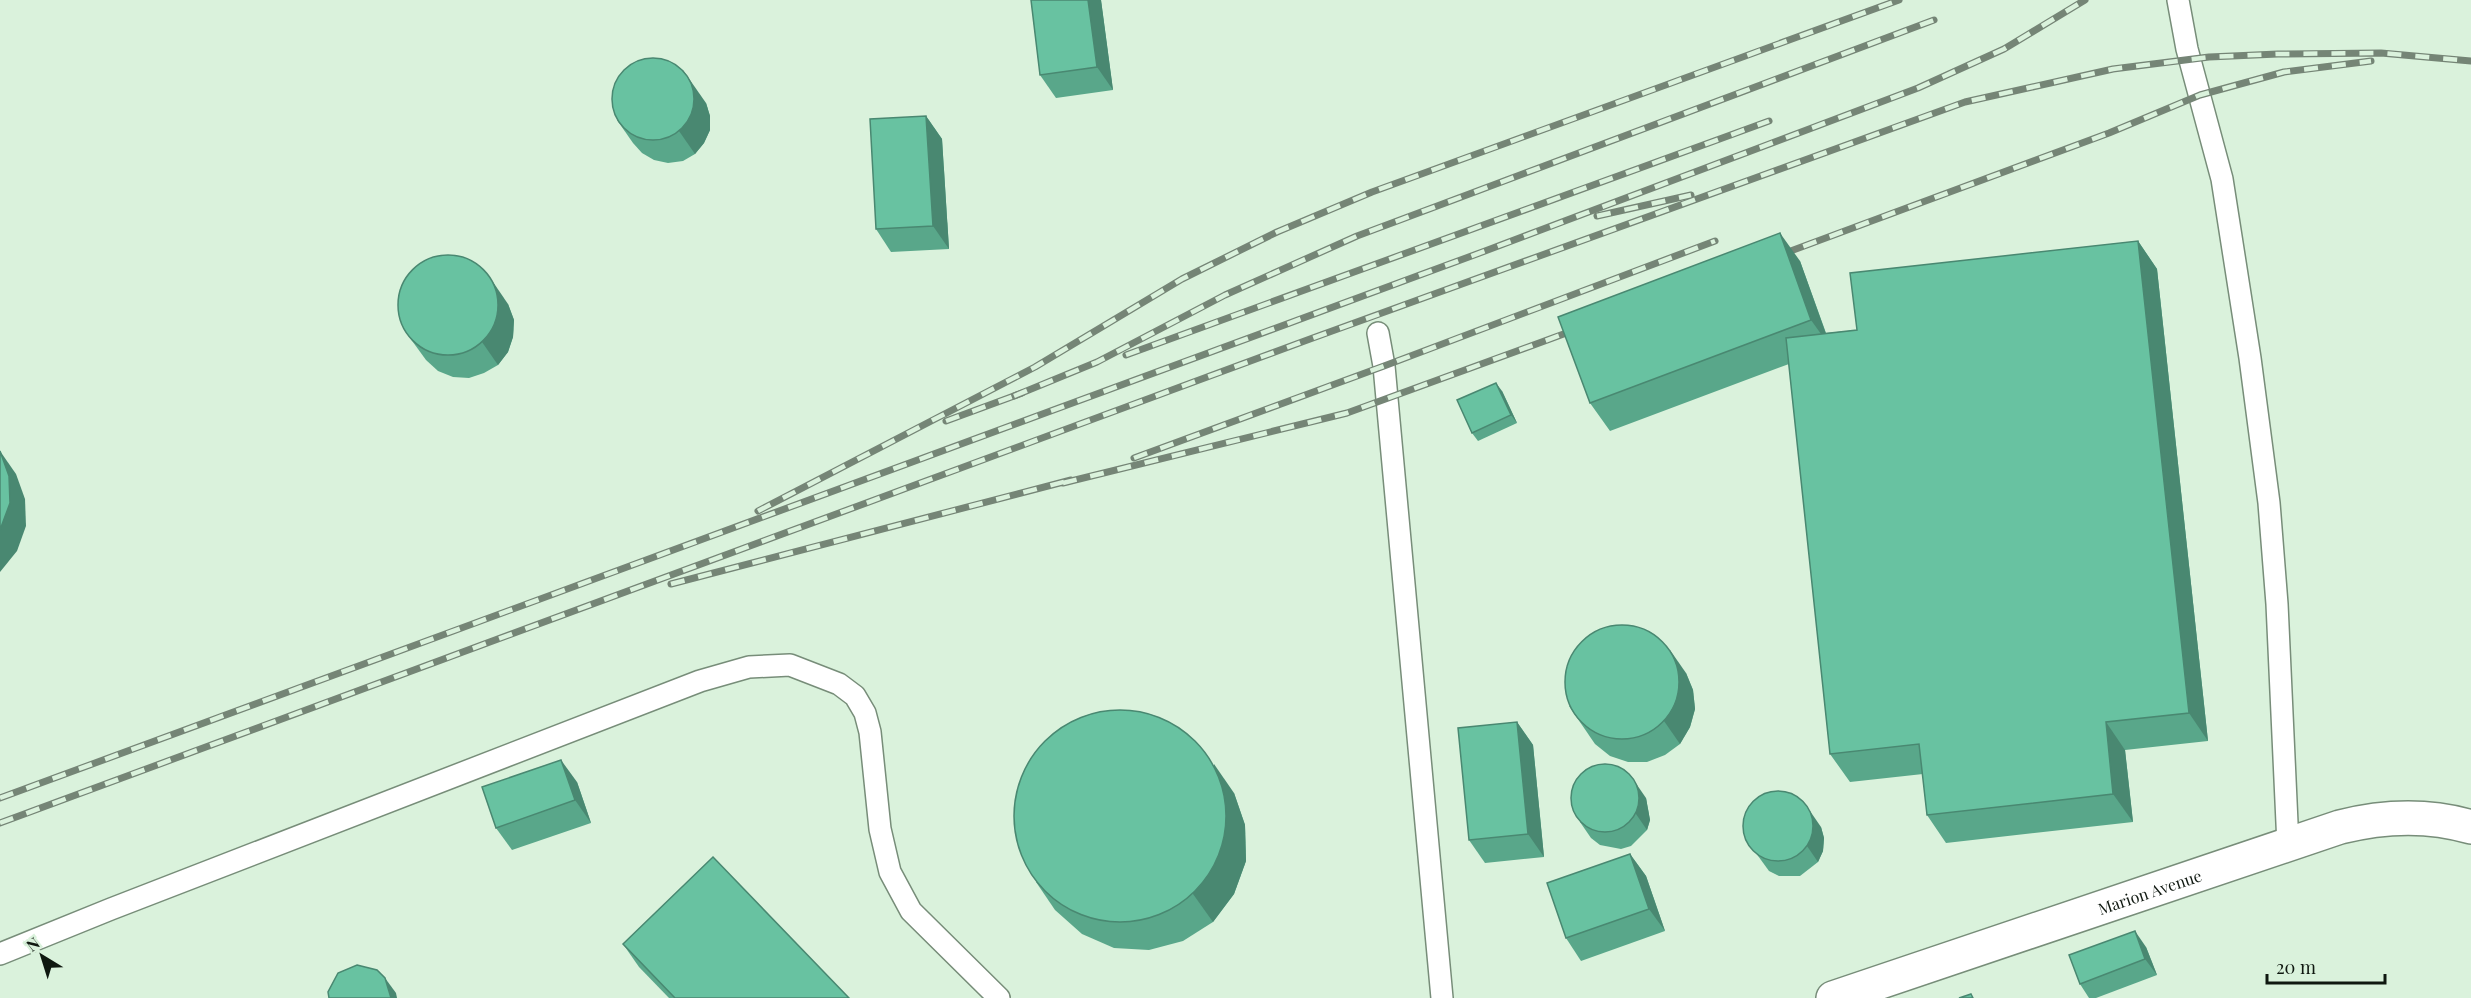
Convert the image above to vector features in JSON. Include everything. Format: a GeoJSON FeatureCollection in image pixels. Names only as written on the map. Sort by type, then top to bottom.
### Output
{"type":"FeatureCollection","features":[{"type":"Feature","properties":{"kind":"street","name":"Marion Avenue"},"geometry":{"type":"LineString","coordinates":[[1833,998],[2288,844],[2370,820],[2410,817],[2450,821],[2471,827]]}},
{"type":"Feature","properties":{"kind":"lane"},"geometry":{"type":"LineString","coordinates":[[2178,0],[2187,48],[2222,179],[2252,370],[2269,503],[2277,604],[2288,844]]}},
{"type":"Feature","properties":{"kind":"lane"},"geometry":{"type":"LineString","coordinates":[[1378,333],[1384,366],[1443,998]]}},
{"type":"Feature","properties":{"kind":"lane"},"geometry":{"type":"LineString","coordinates":[[0,954],[700,681],[749,667],[790,665],[839,684],[855,696],[865,713],[870,732],[880,829],[890,872],[912,911],[999,998]]}},
{"type":"Feature","properties":{"kind":"building"},"geometry":{"type":"Polygon","coordinates":[[[1031,0],[1088,0],[1097,67],[1040,75],[1031,0]]]}},
{"type":"Feature","properties":{"kind":"building"},"geometry":{"type":"Polygon","coordinates":[[[653,58],[669,61],[682,70],[691,83],[694,99],[691,115],[682,128],[669,137],[653,140],[637,137],[624,128],[615,115],[612,99],[615,83],[624,70],[637,61],[653,58]]]}},
{"type":"Feature","properties":{"kind":"building"},"geometry":{"type":"Polygon","coordinates":[[[926,116],[933,226],[876,229],[870,119],[926,116]]]}},
{"type":"Feature","properties":{"kind":"building"},"geometry":{"type":"Polygon","coordinates":[[[1780,233],[1811,320],[1590,403],[1558,317],[1780,233]]]}},
{"type":"Feature","properties":{"kind":"building"},"geometry":{"type":"Polygon","coordinates":[[[2138,241],[2189,713],[2106,722],[2113,794],[1927,815],[1919,744],[1830,754],[1786,338],[1857,330],[1850,273],[2138,241]]]}},
{"type":"Feature","properties":{"kind":"building"},"geometry":{"type":"Polygon","coordinates":[[[448,255],[467,259],[483,270],[494,286],[498,305],[494,324],[483,340],[467,351],[448,355],[429,351],[413,340],[402,324],[398,305],[402,286],[413,270],[429,259],[448,255]]]}},
{"type":"Feature","properties":{"kind":"building"},"geometry":{"type":"Polygon","coordinates":[[[1496,383],[1511,415],[1472,433],[1457,400],[1496,383]]]}},
{"type":"Feature","properties":{"kind":"building"},"geometry":{"type":"Polygon","coordinates":[[[0,451],[9,476],[10,503],[0,530],[0,451]]]}},
{"type":"Feature","properties":{"kind":"building"},"geometry":{"type":"Polygon","coordinates":[[[1622,625],[1644,629],[1663,641],[1675,660],[1679,682],[1675,704],[1663,723],[1644,735],[1622,739],[1600,735],[1581,723],[1569,704],[1565,682],[1569,660],[1581,641],[1600,629],[1622,625]]]}},
{"type":"Feature","properties":{"kind":"building"},"geometry":{"type":"Polygon","coordinates":[[[1110,710],[1130,710],[1151,714],[1170,722],[1195,741],[1208,757],[1218,775],[1224,795],[1226,816],[1224,837],[1218,857],[1208,875],[1195,891],[1170,910],[1151,918],[1130,922],[1110,922],[1089,918],[1070,910],[1038,883],[1026,866],[1018,847],[1014,826],[1014,806],[1018,785],[1026,766],[1053,734],[1070,722],[1089,714],[1110,710]]]}},
{"type":"Feature","properties":{"kind":"building"},"geometry":{"type":"Polygon","coordinates":[[[1517,722],[1528,834],[1469,840],[1458,728],[1517,722]]]}},
{"type":"Feature","properties":{"kind":"building"},"geometry":{"type":"Polygon","coordinates":[[[561,760],[575,800],[496,828],[482,787],[561,760]]]}},
{"type":"Feature","properties":{"kind":"building"},"geometry":{"type":"Polygon","coordinates":[[[1605,764],[1618,767],[1629,774],[1636,785],[1639,798],[1636,811],[1629,822],[1618,829],[1605,832],[1592,829],[1581,822],[1574,811],[1571,798],[1574,785],[1581,774],[1592,767],[1605,764]]]}},
{"type":"Feature","properties":{"kind":"building"},"geometry":{"type":"Polygon","coordinates":[[[1778,791],[1791,794],[1803,801],[1810,813],[1813,826],[1810,839],[1803,851],[1791,858],[1778,861],[1765,858],[1753,851],[1746,839],[1743,826],[1746,813],[1753,801],[1765,794],[1778,791]]]}},
{"type":"Feature","properties":{"kind":"building"},"geometry":{"type":"Polygon","coordinates":[[[1630,854],[1649,909],[1566,938],[1547,883],[1630,854]]]}},
{"type":"Feature","properties":{"kind":"building"},"geometry":{"type":"Polygon","coordinates":[[[713,857],[849,998],[675,998],[623,944],[713,857]]]}},
{"type":"Feature","properties":{"kind":"building"},"geometry":{"type":"Polygon","coordinates":[[[2135,931],[2145,959],[2080,984],[2069,955],[2135,931]]]}},
{"type":"Feature","properties":{"kind":"building"},"geometry":{"type":"Polygon","coordinates":[[[357,965],[377,970],[385,978],[391,998],[329,998],[328,992],[338,973],[357,965]]]}},
{"type":"Feature","properties":{"kind":"building"},"geometry":{"type":"Polygon","coordinates":[[[1971,994],[1973,998],[1959,998],[1971,994]]]}},
{"type":"Feature","properties":{"kind":"railway"},"geometry":{"type":"LineString","coordinates":[[758,511],[1035,367],[1182,279],[1277,232],[1372,192],[1899,0]]}},
{"type":"Feature","properties":{"kind":"railway"},"geometry":{"type":"LineString","coordinates":[[0,798],[1485,251],[1918,88],[2004,49],[2085,0]]}},
{"type":"Feature","properties":{"kind":"railway"},"geometry":{"type":"LineString","coordinates":[[1014,396],[1097,362],[1225,295],[1357,236],[1934,20]]}},
{"type":"Feature","properties":{"kind":"railway"},"geometry":{"type":"LineString","coordinates":[[0,823],[1310,339],[1965,102],[2113,69],[2209,57],[2381,53],[2471,61]]}},
{"type":"Feature","properties":{"kind":"railway"},"geometry":{"type":"LineString","coordinates":[[1777,256],[2109,133],[2200,95],[2284,72],[2371,61]]}},
{"type":"Feature","properties":{"kind":"railway"},"geometry":{"type":"LineString","coordinates":[[1126,355],[1769,121]]}},
{"type":"Feature","properties":{"kind":"railway"},"geometry":{"type":"LineString","coordinates":[[1597,216],[1691,195]]}},
{"type":"Feature","properties":{"kind":"railway"},"geometry":{"type":"LineString","coordinates":[[1134,458],[1715,241]]}},
{"type":"Feature","properties":{"kind":"railway"},"geometry":{"type":"LineString","coordinates":[[1063,483],[1347,413],[1580,328]]}},
{"type":"Feature","properties":{"kind":"railway"},"geometry":{"type":"LineString","coordinates":[[946,421],[1022,393]]}},
{"type":"Feature","properties":{"kind":"railway"},"geometry":{"type":"LineString","coordinates":[[671,584],[1071,480]]}}]}
